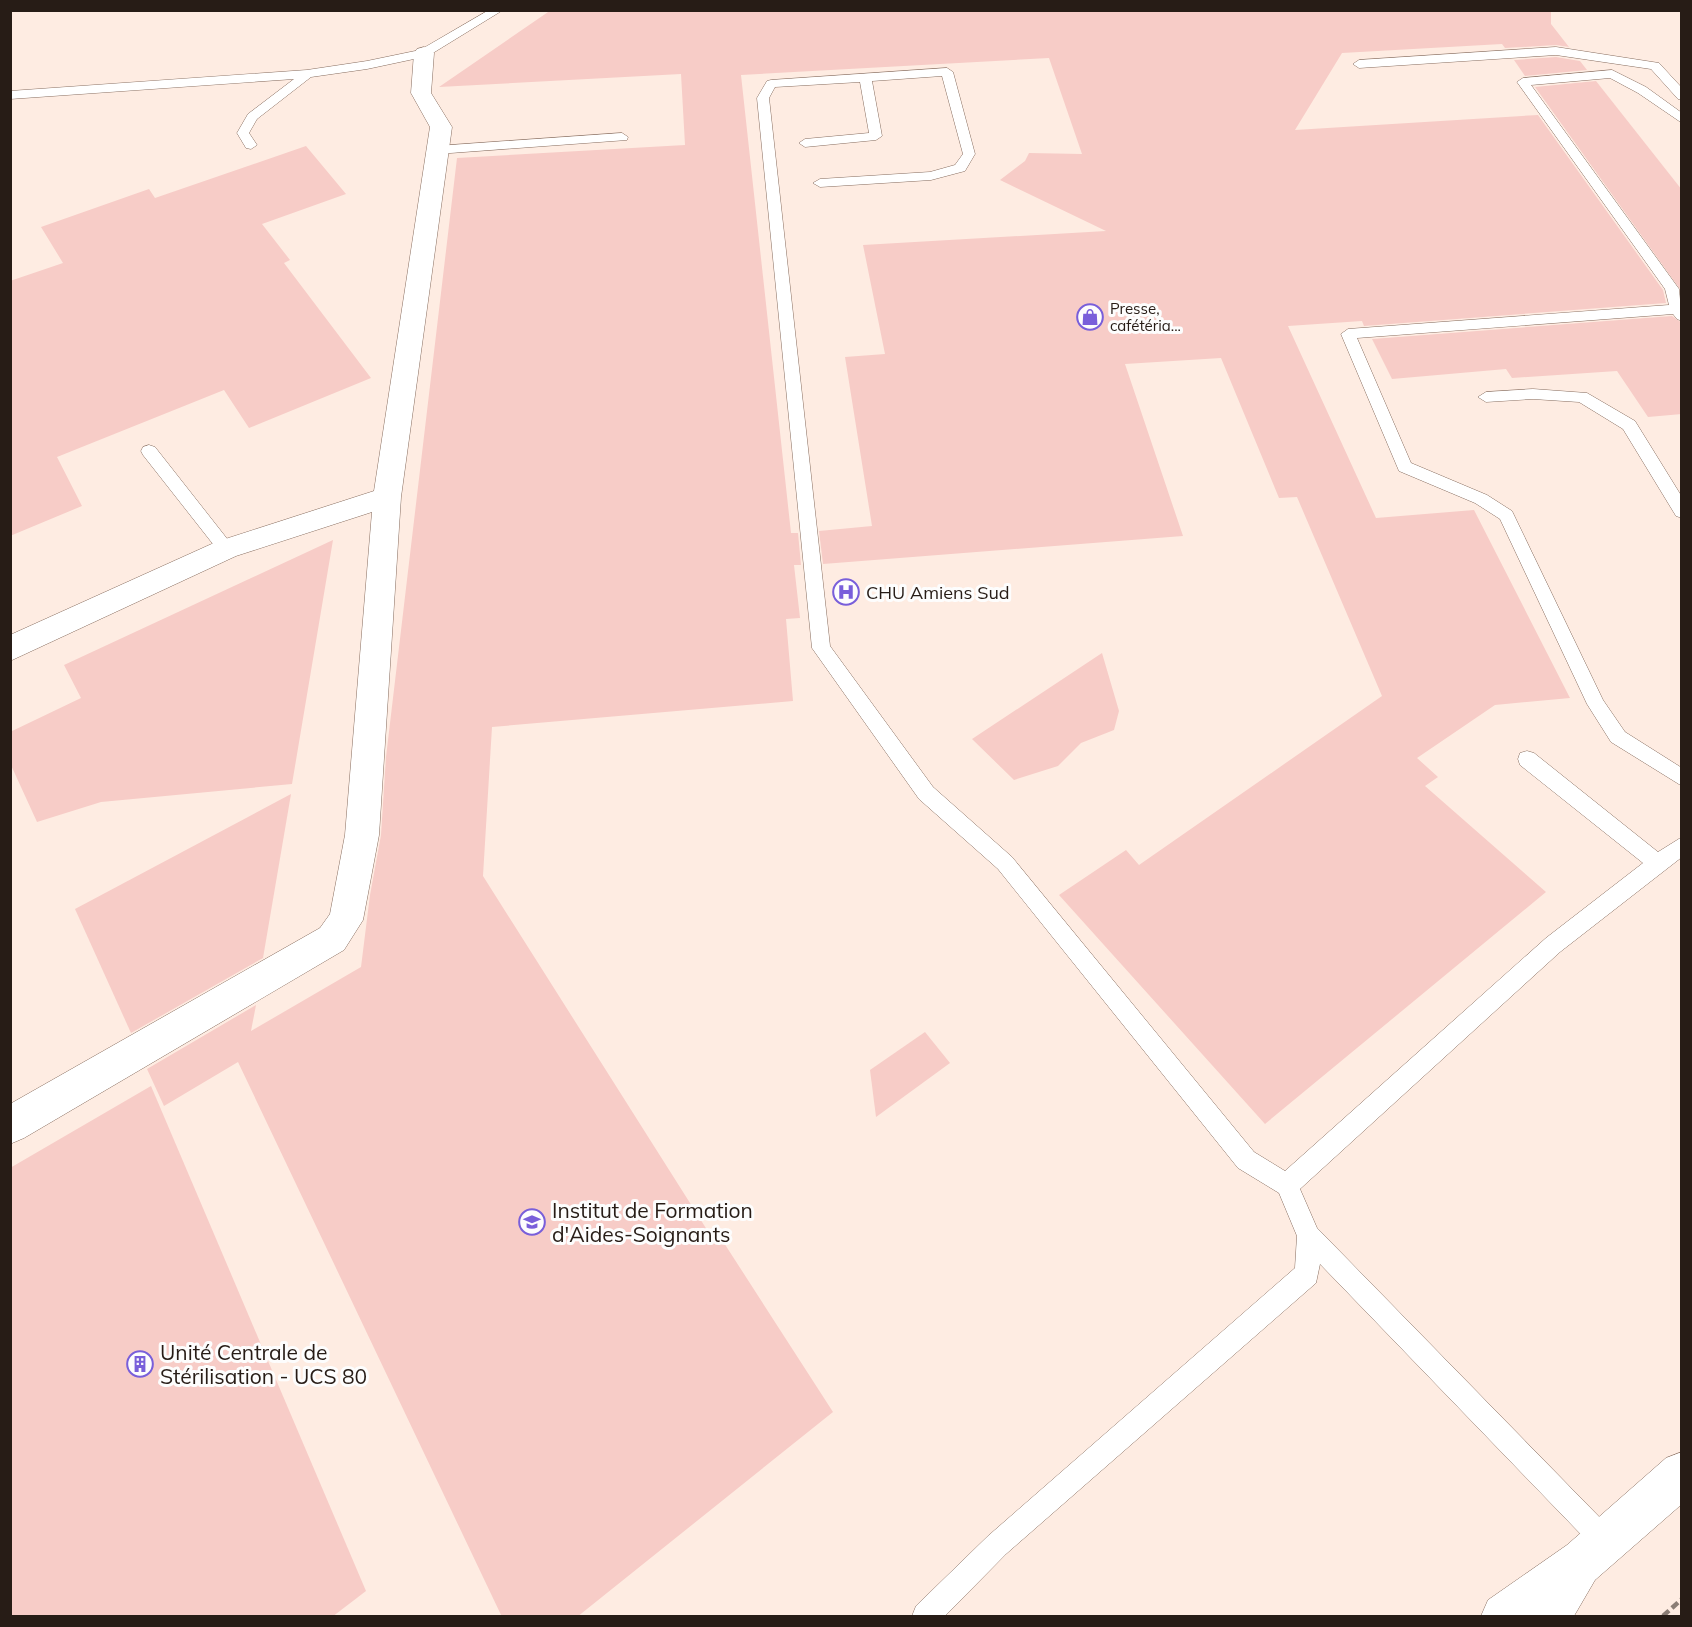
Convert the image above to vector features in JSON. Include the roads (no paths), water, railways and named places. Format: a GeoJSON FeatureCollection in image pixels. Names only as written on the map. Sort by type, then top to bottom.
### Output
{"type":"FeatureCollection","features":[{"type":"Feature","properties":{"kind":"street"},"geometry":{"type":"LineString","coordinates":[[10,1125],[332,939],[346,920],[362,835],[387,497],[441,127],[421,93],[424,53]]}},
{"type":"Feature","properties":{"kind":"street"},"geometry":{"type":"LineString","coordinates":[[10,649],[226,549],[387,497]]}},
{"type":"Feature","properties":{"kind":"street"},"geometry":{"type":"LineString","coordinates":[[1504,1617],[1594,1551],[1682,1474]]}},
{"type":"Feature","properties":{"kind":"street"},"geometry":{"type":"LineString","coordinates":[[1547,1617],[1594,1551]]}},
{"type":"Feature","properties":{"kind":"lane"},"geometry":{"type":"LineString","coordinates":[[10,95],[308,74],[424,53],[498,10]]}},
{"type":"Feature","properties":{"kind":"lane"},"geometry":{"type":"LineString","coordinates":[[1359,64],[1556,51],[1654,66],[1682,96]]}},
{"type":"Feature","properties":{"kind":"lane"},"geometry":{"type":"LineString","coordinates":[[820,183],[931,176],[960,168],[969,154],[946,72],[771,84],[763,98],[821,648],[926,793],[1005,863],[1246,1160],[1287,1185],[1309,1236],[1594,1551]]}},
{"type":"Feature","properties":{"kind":"lane"},"geometry":{"type":"LineString","coordinates":[[251,145],[243,133],[252,117],[308,74]]}},
{"type":"Feature","properties":{"kind":"lane"},"geometry":{"type":"LineString","coordinates":[[1682,119],[1642,90],[1612,74],[1523,82],[1672,289],[1679,312],[1348,334],[1405,467],[1481,499],[1506,515],[1596,704],[1618,737],[1682,778]]}},
{"type":"Feature","properties":{"kind":"lane"},"geometry":{"type":"LineString","coordinates":[[805,143],[876,136],[865,78]]}},
{"type":"Feature","properties":{"kind":"lane"},"geometry":{"type":"LineString","coordinates":[[437,150],[622,137]]}},
{"type":"Feature","properties":{"kind":"lane"},"geometry":{"type":"LineString","coordinates":[[1486,397],[1533,393],[1582,397],[1629,424],[1682,512]]}},
{"type":"Feature","properties":{"kind":"lane"},"geometry":{"type":"LineString","coordinates":[[149,452],[226,549]]}},
{"type":"Feature","properties":{"kind":"lane"},"geometry":{"type":"LineString","coordinates":[[1527,759],[1658,863]]}},
{"type":"Feature","properties":{"kind":"lane"},"geometry":{"type":"LineString","coordinates":[[1287,1185],[1553,945],[1682,845]]}},
{"type":"Feature","properties":{"kind":"lane"},"geometry":{"type":"LineString","coordinates":[[926,1617],[997,1545],[1307,1274],[1309,1236]]}},
{"type":"Feature","properties":{"kind":"place","name":"Presse, cafétéria..."},"geometry":{"type":"Point","coordinates":[1090,317]}},
{"type":"Feature","properties":{"kind":"place","name":"CHU Amiens Sud"},"geometry":{"type":"Point","coordinates":[846,592]}},
{"type":"Feature","properties":{"kind":"place","name":"Institut de Formation d'Aides-Soignants"},"geometry":{"type":"Point","coordinates":[532,1222]}},
{"type":"Feature","properties":{"kind":"place","name":"Unité Centrale de Stérilisation - UCS 80"},"geometry":{"type":"Point","coordinates":[140,1364]}}]}
